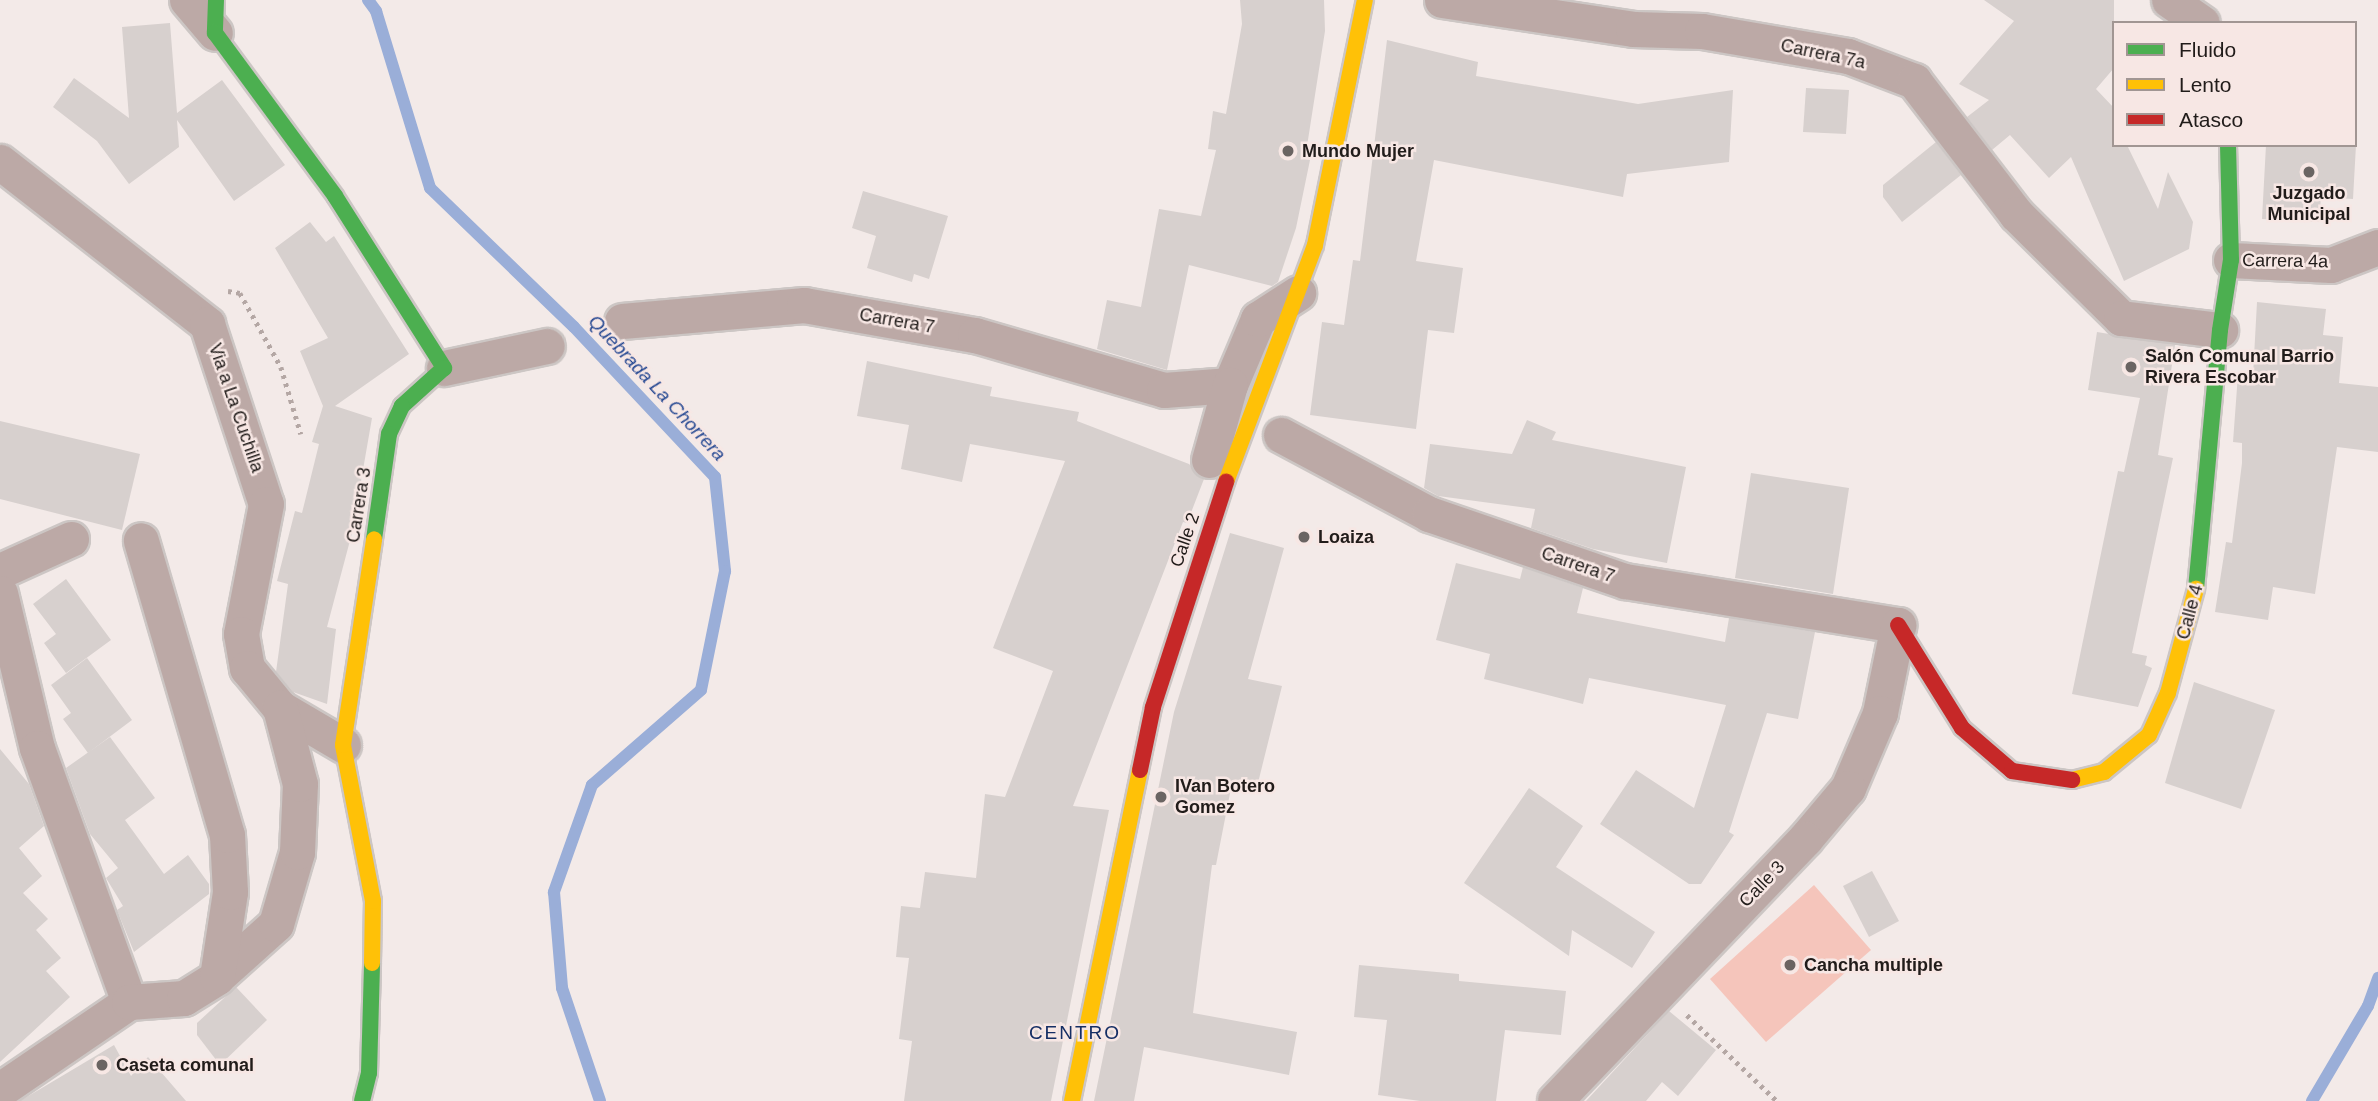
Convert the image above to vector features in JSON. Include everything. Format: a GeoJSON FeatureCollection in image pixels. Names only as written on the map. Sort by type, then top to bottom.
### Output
{"type":"FeatureCollection","features":[{"type":"Feature","properties":{"kind":"street"},"geometry":{"type":"LineString","coordinates":[[187,0],[216,17],[335,196],[444,368],[547,346]]}},
{"type":"Feature","properties":{"kind":"street","name":"Calle 2"},"geometry":{"type":"LineString","coordinates":[[1072,1101],[1153,708],[1200,552],[1315,245],[1365,0]]}},
{"type":"Feature","properties":{"kind":"street","name":"Carrera 7a"},"geometry":{"type":"LineString","coordinates":[[1442,0],[1633,29],[1702,32],[1849,56],[1914,81],[2016,215],[2121,318],[2220,330]]}},
{"type":"Feature","properties":{"kind":"street"},"geometry":{"type":"LineString","coordinates":[[2169,0],[2200,21]]}},
{"type":"Feature","properties":{"kind":"street","name":"Calle 4"},"geometry":{"type":"LineString","coordinates":[[1898,625],[1962,728],[2012,771],[2066,781],[2104,772],[2149,735],[2168,693],[2201,570],[2220,330],[2231,260],[2228,147]]}},
{"type":"Feature","properties":{"kind":"street","name":"Via a La Cuchilla"},"geometry":{"type":"LineString","coordinates":[[0,162],[207,324],[266,504],[241,634],[247,668],[280,708]]}},
{"type":"Feature","properties":{"kind":"street","name":"Carrera 4a"},"geometry":{"type":"LineString","coordinates":[[2231,260],[2331,265],[2378,247]]}},
{"type":"Feature","properties":{"kind":"street"},"geometry":{"type":"LineString","coordinates":[[1209,460],[1230,385],[1258,319],[1298,293]]}},
{"type":"Feature","properties":{"kind":"street","name":"Carrera 7"},"geometry":{"type":"LineString","coordinates":[[622,321],[804,305],[975,335],[1164,390],[1230,385]]}},
{"type":"Feature","properties":{"kind":"street","name":"Carrera 3"},"geometry":{"type":"LineString","coordinates":[[362,1101],[369,1073],[373,901],[342,745],[389,434],[402,406],[444,368]]}},
{"type":"Feature","properties":{"kind":"street","name":"Carrera 7"},"geometry":{"type":"LineString","coordinates":[[1281,435],[1429,514],[1625,581],[1898,625]]}},
{"type":"Feature","properties":{"kind":"street"},"geometry":{"type":"LineString","coordinates":[[0,571],[71,539]]}},
{"type":"Feature","properties":{"kind":"street"},"geometry":{"type":"LineString","coordinates":[[141,540],[227,835],[230,892],[217,977]]}},
{"type":"Feature","properties":{"kind":"street"},"geometry":{"type":"LineString","coordinates":[[0,593],[37,748],[129,1002]]}},
{"type":"Feature","properties":{"kind":"street","name":"Calle 3"},"geometry":{"type":"LineString","coordinates":[[1555,1101],[1848,788],[1880,713],[1898,625]]}},
{"type":"Feature","properties":{"kind":"street"},"geometry":{"type":"LineString","coordinates":[[280,708],[342,745]]}},
{"type":"Feature","properties":{"kind":"street"},"geometry":{"type":"LineString","coordinates":[[0,1090],[129,1002],[184,998],[217,977],[276,924],[297,852],[300,784],[280,708]]}},
{"type":"Feature","properties":{"kind":"path"},"geometry":{"type":"LineString","coordinates":[[1661,990],[1777,1101]]}},
{"type":"Feature","properties":{"kind":"shaded area","name":"Cancha multiple"},"geometry":{"type":"Polygon","coordinates":[[[1814,885],[1871,950],[1766,1042],[1710,979],[1814,885]]]}},
{"type":"Feature","properties":{"kind":"building"},"geometry":{"type":"Polygon","coordinates":[[[1240,0],[1324,0],[1325,31],[1305,159],[1310,160],[1296,228],[1278,282],[1272,286],[1189,265],[1167,370],[1097,349],[1107,300],[1141,307],[1159,209],[1201,216],[1216,150],[1208,149],[1213,111],[1226,114],[1242,24],[1240,0]]]}},
{"type":"Feature","properties":{"kind":"building"},"geometry":{"type":"Polygon","coordinates":[[[1984,0],[2114,0],[2112,70],[2096,89],[2112,106],[2112,147],[2128,147],[2158,209],[2168,172],[2193,222],[2189,249],[2124,281],[2071,157],[2049,178],[2010,135],[1992,150],[1967,117],[1989,100],[1959,84],[2014,21],[1984,0]]]}},
{"type":"Feature","properties":{"kind":"building"},"geometry":{"type":"Polygon","coordinates":[[[170,23],[177,113],[222,80],[285,165],[234,201],[177,120],[179,147],[129,184],[97,141],[53,107],[74,78],[129,118],[122,27],[170,23]]]}},
{"type":"Feature","properties":{"kind":"building"},"geometry":{"type":"Polygon","coordinates":[[[1387,40],[1478,62],[1476,76],[1638,104],[1733,90],[1729,162],[1627,174],[1623,197],[1434,160],[1416,261],[1463,268],[1454,333],[1428,330],[1416,429],[1310,415],[1322,322],[1344,325],[1353,260],[1360,261],[1387,40]]]}},
{"type":"Feature","properties":{"kind":"building"},"geometry":{"type":"Polygon","coordinates":[[[1806,88],[1849,90],[1846,134],[1803,132],[1806,88]]]}},
{"type":"Feature","properties":{"kind":"building"},"geometry":{"type":"Polygon","coordinates":[[[1936,142],[1961,175],[1902,222],[1883,197],[1883,185],[1936,142]]]}},
{"type":"Feature","properties":{"kind":"building","name":"Juzgado Municipal"},"geometry":{"type":"Polygon","coordinates":[[[2266,147],[2356,147],[2353,199],[2321,197],[2319,222],[2262,219],[2266,147]]]}},
{"type":"Feature","properties":{"kind":"building"},"geometry":{"type":"Polygon","coordinates":[[[863,191],[948,216],[929,279],[914,274],[912,282],[867,268],[876,236],[852,228],[863,191]]]}},
{"type":"Feature","properties":{"kind":"building"},"geometry":{"type":"Polygon","coordinates":[[[310,222],[326,242],[334,236],[409,354],[335,406],[372,418],[352,533],[327,627],[336,629],[327,704],[293,692],[276,672],[288,584],[277,581],[295,511],[302,513],[319,444],[312,442],[323,406],[300,351],[328,338],[275,248],[310,222]]]}},
{"type":"Feature","properties":{"kind":"building"},"geometry":{"type":"Polygon","coordinates":[[[2257,302],[2326,309],[2323,335],[2343,337],[2339,383],[2378,387],[2378,452],[2337,447],[2315,594],[2273,587],[2268,620],[2215,612],[2226,542],[2232,543],[2242,463],[2242,443],[2233,442],[2238,374],[2253,375],[2257,302]]]}},
{"type":"Feature","properties":{"kind":"building"},"geometry":{"type":"Polygon","coordinates":[[[2097,332],[2175,345],[2158,455],[2173,458],[2132,653],[2147,656],[2145,665],[2152,668],[2138,707],[2072,694],[2118,471],[2124,472],[2140,398],[2088,390],[2097,332]]]}},
{"type":"Feature","properties":{"kind":"building"},"geometry":{"type":"Polygon","coordinates":[[[867,361],[992,387],[990,396],[1079,412],[1077,421],[1189,464],[1204,479],[1187,523],[1183,522],[1073,806],[1109,810],[1051,1101],[904,1101],[912,1041],[899,1039],[909,958],[896,957],[901,906],[920,908],[925,872],[976,878],[985,794],[1005,797],[1053,671],[993,648],[1065,461],[970,444],[962,482],[901,469],[909,425],[857,416],[867,361]]]}},
{"type":"Feature","properties":{"kind":"building"},"geometry":{"type":"Polygon","coordinates":[[[1527,420],[1556,432],[1552,440],[1686,467],[1667,563],[1593,549],[1531,528],[1535,509],[1438,496],[1424,488],[1430,444],[1512,454],[1527,420]]]}},
{"type":"Feature","properties":{"kind":"building"},"geometry":{"type":"Polygon","coordinates":[[[0,421],[140,454],[122,530],[0,499],[0,421]]]}},
{"type":"Feature","properties":{"kind":"building"},"geometry":{"type":"Polygon","coordinates":[[[1751,473],[1849,488],[1833,594],[1735,578],[1751,473]]]}},
{"type":"Feature","properties":{"kind":"building"},"geometry":{"type":"Polygon","coordinates":[[[1230,533],[1284,548],[1248,679],[1282,686],[1256,791],[1231,788],[1216,865],[1212,865],[1193,1013],[1297,1032],[1289,1075],[1144,1047],[1134,1101],[1094,1101],[1174,712],[1230,533]]]}},
{"type":"Feature","properties":{"kind":"building"},"geometry":{"type":"Polygon","coordinates":[[[1456,563],[1520,579],[1523,567],[1583,588],[1577,613],[1725,642],[1729,618],[1815,632],[1798,719],[1767,713],[1729,832],[1734,835],[1701,884],[1689,884],[1600,824],[1636,770],[1694,808],[1726,705],[1589,678],[1583,704],[1484,679],[1490,654],[1436,640],[1456,563]]]}},
{"type":"Feature","properties":{"kind":"building"},"geometry":{"type":"Polygon","coordinates":[[[66,579],[111,640],[66,673],[44,643],[56,634],[33,604],[66,579]]]}},
{"type":"Feature","properties":{"kind":"building"},"geometry":{"type":"Polygon","coordinates":[[[87,658],[132,720],[88,753],[63,719],[71,713],[51,685],[87,658]]]}},
{"type":"Feature","properties":{"kind":"building"},"geometry":{"type":"Polygon","coordinates":[[[2194,682],[2275,710],[2241,809],[2165,783],[2194,682]]]}},
{"type":"Feature","properties":{"kind":"building"},"geometry":{"type":"Polygon","coordinates":[[[110,737],[155,798],[125,820],[164,874],[188,855],[209,884],[209,894],[134,952],[117,910],[123,906],[106,878],[118,868],[90,834],[66,768],[110,737]]]}},
{"type":"Feature","properties":{"kind":"building"},"geometry":{"type":"Polygon","coordinates":[[[0,749],[29,784],[44,826],[19,848],[42,876],[23,893],[48,919],[36,930],[61,958],[46,971],[70,997],[0,1062],[0,749]]]}},
{"type":"Feature","properties":{"kind":"building"},"geometry":{"type":"Polygon","coordinates":[[[1529,788],[1583,826],[1556,867],[1655,932],[1632,968],[1572,930],[1569,956],[1464,883],[1529,788]]]}},
{"type":"Feature","properties":{"kind":"building"},"geometry":{"type":"Polygon","coordinates":[[[1872,871],[1899,921],[1869,937],[1843,886],[1872,871]]]}},
{"type":"Feature","properties":{"kind":"building"},"geometry":{"type":"Polygon","coordinates":[[[1359,965],[1459,974],[1459,981],[1566,991],[1561,1035],[1505,1030],[1496,1101],[1420,1101],[1378,1095],[1387,1020],[1354,1017],[1359,965]]]}},
{"type":"Feature","properties":{"kind":"building"},"geometry":{"type":"Polygon","coordinates":[[[236,987],[267,1020],[220,1065],[197,1035],[197,1023],[236,987]]]}},
{"type":"Feature","properties":{"kind":"building"},"geometry":{"type":"Polygon","coordinates":[[[1669,1011],[1716,1050],[1678,1096],[1662,1082],[1646,1101],[1586,1101],[1669,1011]]]}},
{"type":"Feature","properties":{"kind":"building","name":"Caseta comunal"},"geometry":{"type":"Polygon","coordinates":[[[114,1045],[131,1076],[148,1057],[186,1101],[20,1101],[114,1045]]]}},
{"type":"Feature","properties":{"kind":"waterway","name":"Quebrada La Chorrera"},"geometry":{"type":"LineString","coordinates":[[368,0],[376,11],[430,188],[574,327],[715,477],[725,571],[701,690],[592,785],[554,892],[562,988],[600,1101]]}},
{"type":"Feature","properties":{"kind":"waterway"},"geometry":{"type":"LineString","coordinates":[[2312,1101],[2368,1006],[2378,978]]}},
{"type":"Feature","properties":{"kind":"traffic: fast"},"geometry":{"type":"LineString","coordinates":[[216,0],[215,33],[335,196],[444,368],[402,406],[389,434],[374,539]]}},
{"type":"Feature","properties":{"kind":"traffic: fast"},"geometry":{"type":"LineString","coordinates":[[2196,589],[2220,330],[2231,260],[2228,147]]}},
{"type":"Feature","properties":{"kind":"traffic: fast"},"geometry":{"type":"LineString","coordinates":[[362,1101],[369,1073],[372,963]]}},
{"type":"Feature","properties":{"kind":"traffic: slow"},"geometry":{"type":"LineString","coordinates":[[1226,482],[1315,245],[1365,0]]}},
{"type":"Feature","properties":{"kind":"traffic: slow"},"geometry":{"type":"LineString","coordinates":[[372,963],[373,901],[343,745],[374,539]]}},
{"type":"Feature","properties":{"kind":"traffic: slow"},"geometry":{"type":"LineString","coordinates":[[2072,780],[2104,772],[2149,735],[2168,693],[2196,589]]}},
{"type":"Feature","properties":{"kind":"traffic: slow"},"geometry":{"type":"LineString","coordinates":[[1072,1101],[1140,770]]}},
{"type":"Feature","properties":{"kind":"traffic: jam"},"geometry":{"type":"LineString","coordinates":[[1140,770],[1153,707],[1226,482]]}},
{"type":"Feature","properties":{"kind":"traffic: jam"},"geometry":{"type":"LineString","coordinates":[[1898,625],[1962,728],[2012,771],[2072,780]]}},
{"type":"Feature","properties":{"kind":"place","name":"Mundo Mujer"},"geometry":{"type":"Point","coordinates":[1288,151]}},
{"type":"Feature","properties":{"kind":"place","name":"Juzgado Municipal"},"geometry":{"type":"Point","coordinates":[2309,172]}},
{"type":"Feature","properties":{"kind":"place","name":"Salón Comunal Barrio Rivera Escobar"},"geometry":{"type":"Point","coordinates":[2131,367]}},
{"type":"Feature","properties":{"kind":"place","name":"Loaiza"},"geometry":{"type":"Point","coordinates":[1304,537]}},
{"type":"Feature","properties":{"kind":"place","name":"IVan Botero Gomez"},"geometry":{"type":"Point","coordinates":[1161,797]}},
{"type":"Feature","properties":{"kind":"place","name":"Cancha multiple"},"geometry":{"type":"Point","coordinates":[1790,965]}},
{"type":"Feature","properties":{"kind":"place","name":"Caseta comunal"},"geometry":{"type":"Point","coordinates":[102,1065]}},
{"type":"Feature","properties":{"kind":"district","name":"CENTRO"},"geometry":{"type":"Point","coordinates":[1075,1033]}}]}
